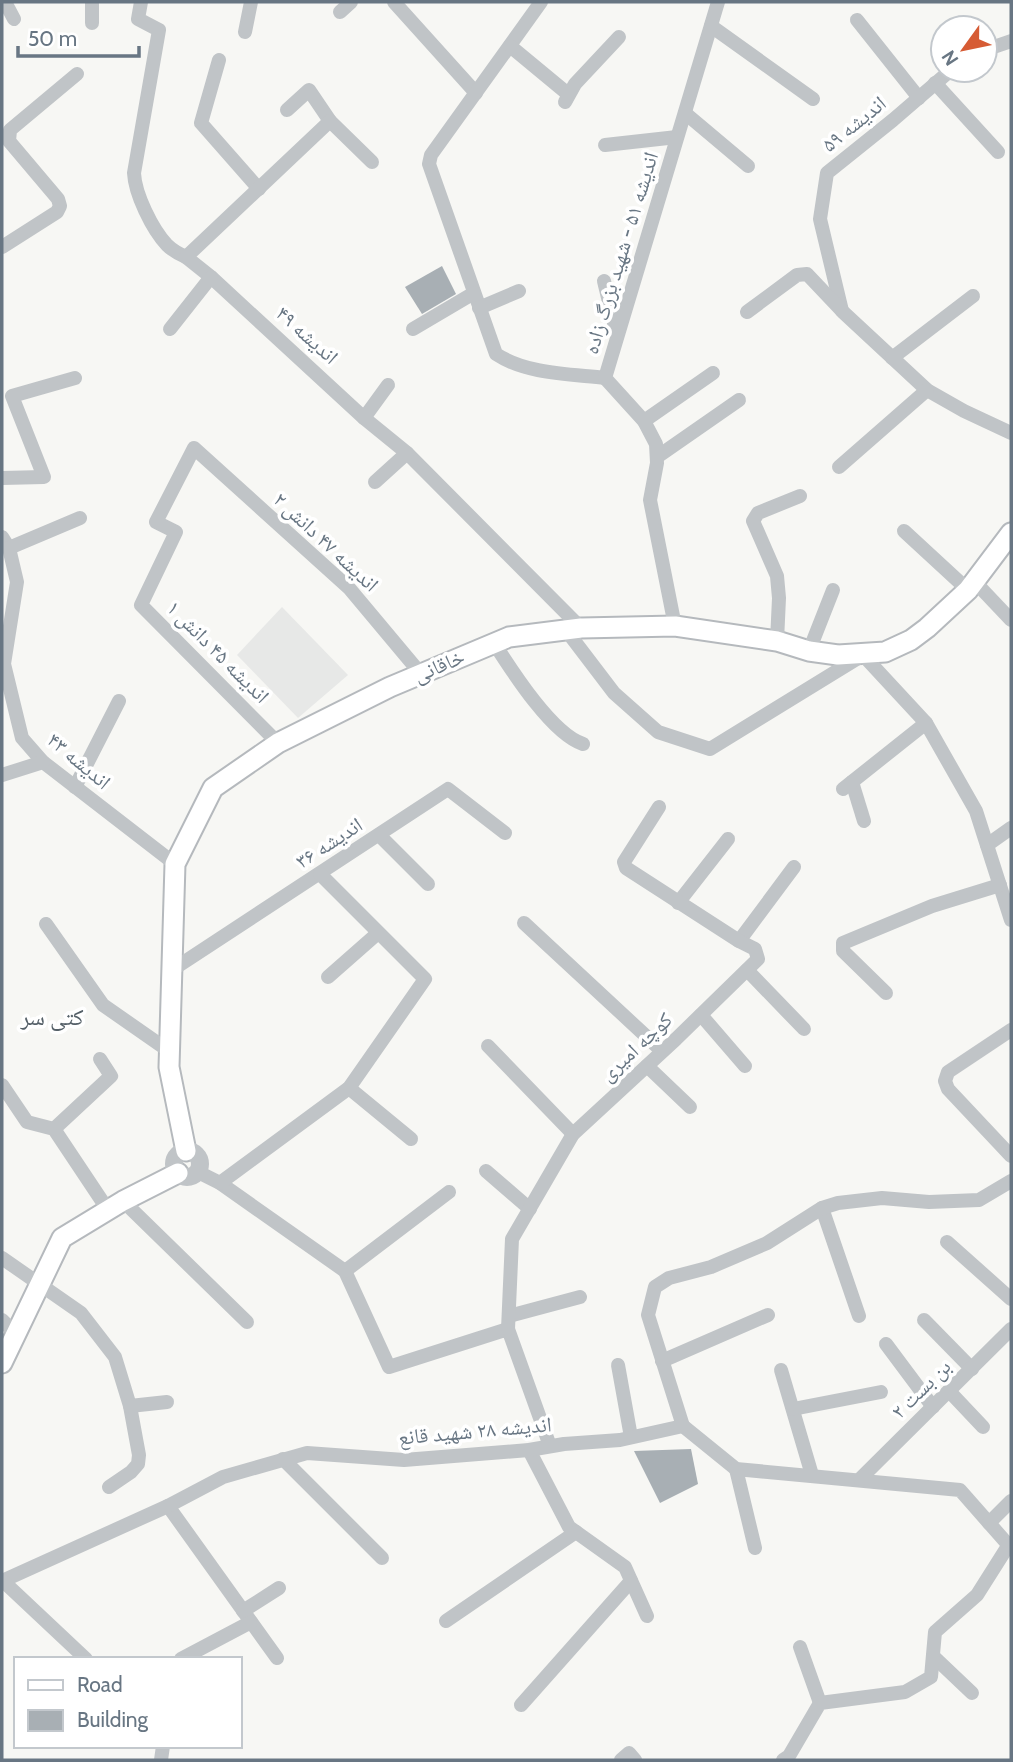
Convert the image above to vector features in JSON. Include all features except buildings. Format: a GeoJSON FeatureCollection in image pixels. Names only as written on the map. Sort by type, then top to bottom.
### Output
{"type":"FeatureCollection","features":[{"type":"Feature","properties":{"kind":"main road","name":"خاقانی"},"geometry":{"type":"LineString","coordinates":[[186,1151],[169,1067],[175,864],[213,788],[278,743],[421,674],[509,637],[574,629],[675,626],[777,641],[809,651],[863,654],[885,652],[911,640],[972,586],[1011,533]]}},
{"type":"Feature","properties":{"kind":"main road"},"geometry":{"type":"LineString","coordinates":[[2,1363],[9,1327],[39,1285],[62,1238],[115,1206],[188,1172]]}},
{"type":"Feature","properties":{"kind":"street"},"geometry":{"type":"LineString","coordinates":[[5,2],[14,19]]}},
{"type":"Feature","properties":{"kind":"street"},"geometry":{"type":"LineString","coordinates":[[92,2],[92,23]]}},
{"type":"Feature","properties":{"kind":"street","name":"اندیشه ۴۹"},"geometry":{"type":"LineString","coordinates":[[141,2],[138,19],[159,30],[134,173],[137,192],[158,233],[168,247],[211,277],[364,418],[407,453],[574,629],[614,693],[658,732],[710,749],[863,654]]}},
{"type":"Feature","properties":{"kind":"street"},"geometry":{"type":"LineString","coordinates":[[245,32],[251,2]]}},
{"type":"Feature","properties":{"kind":"street"},"geometry":{"type":"LineString","coordinates":[[394,2],[475,93]]}},
{"type":"Feature","properties":{"kind":"street"},"geometry":{"type":"LineString","coordinates":[[541,2],[431,155],[429,164],[496,354],[505,360],[543,371],[605,378]]}},
{"type":"Feature","properties":{"kind":"street","name":"اندیشه ۵۱ - شهید بزرگ زاده"},"geometry":{"type":"LineString","coordinates":[[675,626],[650,500],[657,457],[656,444],[644,421],[605,378],[718,2]]}},
{"type":"Feature","properties":{"kind":"street"},"geometry":{"type":"LineString","coordinates":[[857,20],[919,98]]}},
{"type":"Feature","properties":{"kind":"street"},"geometry":{"type":"LineString","coordinates":[[711,26],[813,99]]}},
{"type":"Feature","properties":{"kind":"street"},"geometry":{"type":"LineString","coordinates":[[510,46],[567,98],[575,84],[619,37]]}},
{"type":"Feature","properties":{"kind":"street"},"geometry":{"type":"LineString","coordinates":[[219,60],[201,123],[259,189]]}},
{"type":"Feature","properties":{"kind":"street"},"geometry":{"type":"LineString","coordinates":[[2,247],[57,212],[60,206],[58,199],[9,141],[10,130],[77,74]]}},
{"type":"Feature","properties":{"kind":"street","name":"اندیشه ۵۹"},"geometry":{"type":"LineString","coordinates":[[843,312],[821,219],[827,173],[934,84]]}},
{"type":"Feature","properties":{"kind":"street"},"geometry":{"type":"LineString","coordinates":[[936,84],[998,152]]}},
{"type":"Feature","properties":{"kind":"street"},"geometry":{"type":"LineString","coordinates":[[287,110],[309,90],[330,121],[372,162]]}},
{"type":"Feature","properties":{"kind":"street"},"geometry":{"type":"LineString","coordinates":[[684,113],[748,166]]}},
{"type":"Feature","properties":{"kind":"street"},"geometry":{"type":"LineString","coordinates":[[186,257],[330,121]]}},
{"type":"Feature","properties":{"kind":"street"},"geometry":{"type":"LineString","coordinates":[[606,145],[677,137]]}},
{"type":"Feature","properties":{"kind":"street"},"geometry":{"type":"LineString","coordinates":[[747,312],[802,273],[807,274],[843,312],[927,390],[1011,433]]}},
{"type":"Feature","properties":{"kind":"street"},"geometry":{"type":"LineString","coordinates":[[170,329],[211,277]]}},
{"type":"Feature","properties":{"kind":"street"},"geometry":{"type":"LineString","coordinates":[[604,281],[618,336]]}},
{"type":"Feature","properties":{"kind":"street"},"geometry":{"type":"LineString","coordinates":[[479,308],[519,291]]}},
{"type":"Feature","properties":{"kind":"street"},"geometry":{"type":"LineString","coordinates":[[413,329],[474,293]]}},
{"type":"Feature","properties":{"kind":"street"},"geometry":{"type":"LineString","coordinates":[[892,358],[972,296]]}},
{"type":"Feature","properties":{"kind":"street"},"geometry":{"type":"LineString","coordinates":[[644,421],[713,373]]}},
{"type":"Feature","properties":{"kind":"street"},"geometry":{"type":"LineString","coordinates":[[2,478],[44,477],[12,396],[75,378]]}},
{"type":"Feature","properties":{"kind":"street"},"geometry":{"type":"LineString","coordinates":[[364,418],[388,385]]}},
{"type":"Feature","properties":{"kind":"street"},"geometry":{"type":"LineString","coordinates":[[839,467],[927,390]]}},
{"type":"Feature","properties":{"kind":"street"},"geometry":{"type":"LineString","coordinates":[[657,457],[739,400]]}},
{"type":"Feature","properties":{"kind":"street","name":"اندیشه ۴۷ دانش ۲"},"geometry":{"type":"LineString","coordinates":[[194,449],[349,587],[421,674]]}},
{"type":"Feature","properties":{"kind":"street","name":"اندیشه ۴۵ دانش ۱"},"geometry":{"type":"LineString","coordinates":[[194,449],[156,522],[176,532],[141,605],[278,743]]}},
{"type":"Feature","properties":{"kind":"street"},"geometry":{"type":"LineString","coordinates":[[375,482],[407,453]]}},
{"type":"Feature","properties":{"kind":"street"},"geometry":{"type":"LineString","coordinates":[[777,641],[777,576],[754,521],[758,513],[800,496]]}},
{"type":"Feature","properties":{"kind":"street"},"geometry":{"type":"LineString","coordinates":[[5,542],[80,518]]}},
{"type":"Feature","properties":{"kind":"street"},"geometry":{"type":"LineString","coordinates":[[904,531],[1011,620]]}},
{"type":"Feature","properties":{"kind":"street","name":"اندیشه ۴۳"},"geometry":{"type":"LineString","coordinates":[[5,542],[17,582],[3,664],[22,738],[43,762],[175,864]]}},
{"type":"Feature","properties":{"kind":"street"},"geometry":{"type":"LineString","coordinates":[[809,651],[833,590]]}},
{"type":"Feature","properties":{"kind":"street"},"geometry":{"type":"LineString","coordinates":[[494,643],[523,688],[571,740],[583,744]]}},
{"type":"Feature","properties":{"kind":"street"},"geometry":{"type":"LineString","coordinates":[[863,654],[926,723],[976,811],[1011,920]]}},
{"type":"Feature","properties":{"kind":"street"},"geometry":{"type":"LineString","coordinates":[[75,787],[119,701]]}},
{"type":"Feature","properties":{"kind":"street"},"geometry":{"type":"LineString","coordinates":[[864,821],[847,786],[926,723]]}},
{"type":"Feature","properties":{"kind":"street"},"geometry":{"type":"LineString","coordinates":[[2,775],[43,762]]}},
{"type":"Feature","properties":{"kind":"street","name":"اندیشه ۳۶"},"geometry":{"type":"LineString","coordinates":[[172,970],[448,789],[505,833]]}},
{"type":"Feature","properties":{"kind":"street"},"geometry":{"type":"LineString","coordinates":[[659,807],[624,865],[678,903],[755,949],[758,959],[747,970],[804,1029]]}},
{"type":"Feature","properties":{"kind":"street"},"geometry":{"type":"LineString","coordinates":[[987,845],[1011,828]]}},
{"type":"Feature","properties":{"kind":"street"},"geometry":{"type":"LineString","coordinates":[[379,835],[428,884]]}},
{"type":"Feature","properties":{"kind":"street"},"geometry":{"type":"LineString","coordinates":[[678,903],[728,839]]}},
{"type":"Feature","properties":{"kind":"street"},"geometry":{"type":"LineString","coordinates":[[738,941],[794,867]]}},
{"type":"Feature","properties":{"kind":"street"},"geometry":{"type":"LineString","coordinates":[[220,1183],[349,1088],[425,979],[320,874]]}},
{"type":"Feature","properties":{"kind":"street"},"geometry":{"type":"LineString","coordinates":[[886,993],[843,951],[843,943],[932,906],[1000,885]]}},
{"type":"Feature","properties":{"kind":"street"},"geometry":{"type":"LineString","coordinates":[[524,923],[662,1051]]}},
{"type":"Feature","properties":{"kind":"street"},"geometry":{"type":"LineString","coordinates":[[46,924],[103,1005],[169,1051]]}},
{"type":"Feature","properties":{"kind":"street"},"geometry":{"type":"LineString","coordinates":[[328,977],[379,933]]}},
{"type":"Feature","properties":{"kind":"street","name":"کوچه امیری"},"geometry":{"type":"LineString","coordinates":[[509,1323],[512,1239],[573,1134],[747,970]]}},
{"type":"Feature","properties":{"kind":"street"},"geometry":{"type":"LineString","coordinates":[[701,1015],[745,1066]]}},
{"type":"Feature","properties":{"kind":"street"},"geometry":{"type":"LineString","coordinates":[[1011,1030],[948,1072],[944,1081],[948,1089],[1011,1156]]}},
{"type":"Feature","properties":{"kind":"street"},"geometry":{"type":"LineString","coordinates":[[488,1046],[573,1134]]}},
{"type":"Feature","properties":{"kind":"street"},"geometry":{"type":"LineString","coordinates":[[54,1129],[111,1076],[100,1059]]}},
{"type":"Feature","properties":{"kind":"street"},"geometry":{"type":"LineString","coordinates":[[648,1066],[690,1107]]}},
{"type":"Feature","properties":{"kind":"street"},"geometry":{"type":"LineString","coordinates":[[2,1085],[27,1122],[54,1129],[115,1206],[247,1322]]}},
{"type":"Feature","properties":{"kind":"street"},"geometry":{"type":"LineString","coordinates":[[349,1088],[411,1139]]}},
{"type":"Feature","properties":{"kind":"street"},"geometry":{"type":"LineString","coordinates":[[186,1151],[179,1153],[175,1159],[175,1167],[220,1183],[345,1271],[389,1367],[580,1297]]}},
{"type":"Feature","properties":{"kind":"street"},"geometry":{"type":"LineString","coordinates":[[486,1171],[530,1209]]}},
{"type":"Feature","properties":{"kind":"street"},"geometry":{"type":"LineString","coordinates":[[820,1703],[905,1692],[931,1677],[935,1632],[977,1595],[1010,1547],[960,1490],[736,1469],[683,1426],[648,1315],[655,1287],[669,1278],[711,1267],[767,1243],[822,1208],[838,1203],[882,1198],[929,1202],[979,1200],[1011,1181]]}},
{"type":"Feature","properties":{"kind":"street"},"geometry":{"type":"LineString","coordinates":[[345,1271],[449,1192]]}},
{"type":"Feature","properties":{"kind":"street"},"geometry":{"type":"LineString","coordinates":[[822,1208],[859,1316]]}},
{"type":"Feature","properties":{"kind":"street"},"geometry":{"type":"LineString","coordinates":[[947,1242],[1011,1299]]}},
{"type":"Feature","properties":{"kind":"street"},"geometry":{"type":"LineString","coordinates":[[2,1258],[81,1313],[115,1357],[130,1406],[139,1455],[138,1464],[131,1472],[109,1486]]}},
{"type":"Feature","properties":{"kind":"street"},"geometry":{"type":"LineString","coordinates":[[662,1361],[768,1315]]}},
{"type":"Feature","properties":{"kind":"street"},"geometry":{"type":"LineString","coordinates":[[924,1320],[972,1369]]}},
{"type":"Feature","properties":{"kind":"street"},"geometry":{"type":"LineString","coordinates":[[509,1323],[550,1446]]}},
{"type":"Feature","properties":{"kind":"street","name":"بن بست ۲"},"geometry":{"type":"LineString","coordinates":[[860,1479],[1011,1329]]}},
{"type":"Feature","properties":{"kind":"street"},"geometry":{"type":"LineString","coordinates":[[886,1345],[933,1407]]}},
{"type":"Feature","properties":{"kind":"street"},"geometry":{"type":"LineString","coordinates":[[618,1365],[631,1437]]}},
{"type":"Feature","properties":{"kind":"street"},"geometry":{"type":"LineString","coordinates":[[781,1370],[812,1475]]}},
{"type":"Feature","properties":{"kind":"street"},"geometry":{"type":"LineString","coordinates":[[948,1391],[983,1427]]}},
{"type":"Feature","properties":{"kind":"street"},"geometry":{"type":"LineString","coordinates":[[793,1409],[881,1392]]}},
{"type":"Feature","properties":{"kind":"street"},"geometry":{"type":"LineString","coordinates":[[130,1406],[167,1402]]}},
{"type":"Feature","properties":{"kind":"street","name":"اندیشه ۲۸ شهید قانع"},"geometry":{"type":"LineString","coordinates":[[2,1581],[168,1506],[223,1477],[307,1452],[404,1460],[529,1450],[631,1437],[683,1426]]}},
{"type":"Feature","properties":{"kind":"street"},"geometry":{"type":"LineString","coordinates":[[529,1450],[569,1527],[625,1567],[647,1616]]}},
{"type":"Feature","properties":{"kind":"street"},"geometry":{"type":"LineString","coordinates":[[283,1460],[383,1558]]}},
{"type":"Feature","properties":{"kind":"street"},"geometry":{"type":"LineString","coordinates":[[736,1469],[755,1548]]}},
{"type":"Feature","properties":{"kind":"street"},"geometry":{"type":"LineString","coordinates":[[989,1523],[1011,1501]]}},
{"type":"Feature","properties":{"kind":"street"},"geometry":{"type":"LineString","coordinates":[[168,1506],[277,1658]]}},
{"type":"Feature","properties":{"kind":"street"},"geometry":{"type":"LineString","coordinates":[[446,1621],[576,1532]]}},
{"type":"Feature","properties":{"kind":"street"},"geometry":{"type":"LineString","coordinates":[[2,1581],[84,1657]]}},
{"type":"Feature","properties":{"kind":"street"},"geometry":{"type":"LineString","coordinates":[[521,1705],[631,1581]]}},
{"type":"Feature","properties":{"kind":"street"},"geometry":{"type":"LineString","coordinates":[[184,1657],[247,1617],[279,1588]]}},
{"type":"Feature","properties":{"kind":"street"},"geometry":{"type":"LineString","coordinates":[[788,1759],[820,1703],[800,1647]]}},
{"type":"Feature","properties":{"kind":"street"},"geometry":{"type":"LineString","coordinates":[[933,1656],[972,1693]]}},
{"type":"Feature","properties":{"kind":"street"},"geometry":{"type":"LineString","coordinates":[[621,1760],[629,1753],[635,1760]]}},
{"type":"Feature","properties":{"kind":"shaded area"},"geometry":{"type":"Polygon","coordinates":[[[282,607],[348,675],[298,718],[237,655],[282,607]]]}},
{"type":"Feature","properties":{"kind":"district","name":"کتی سر"},"geometry":{"type":"Point","coordinates":[52,1017]}}]}
